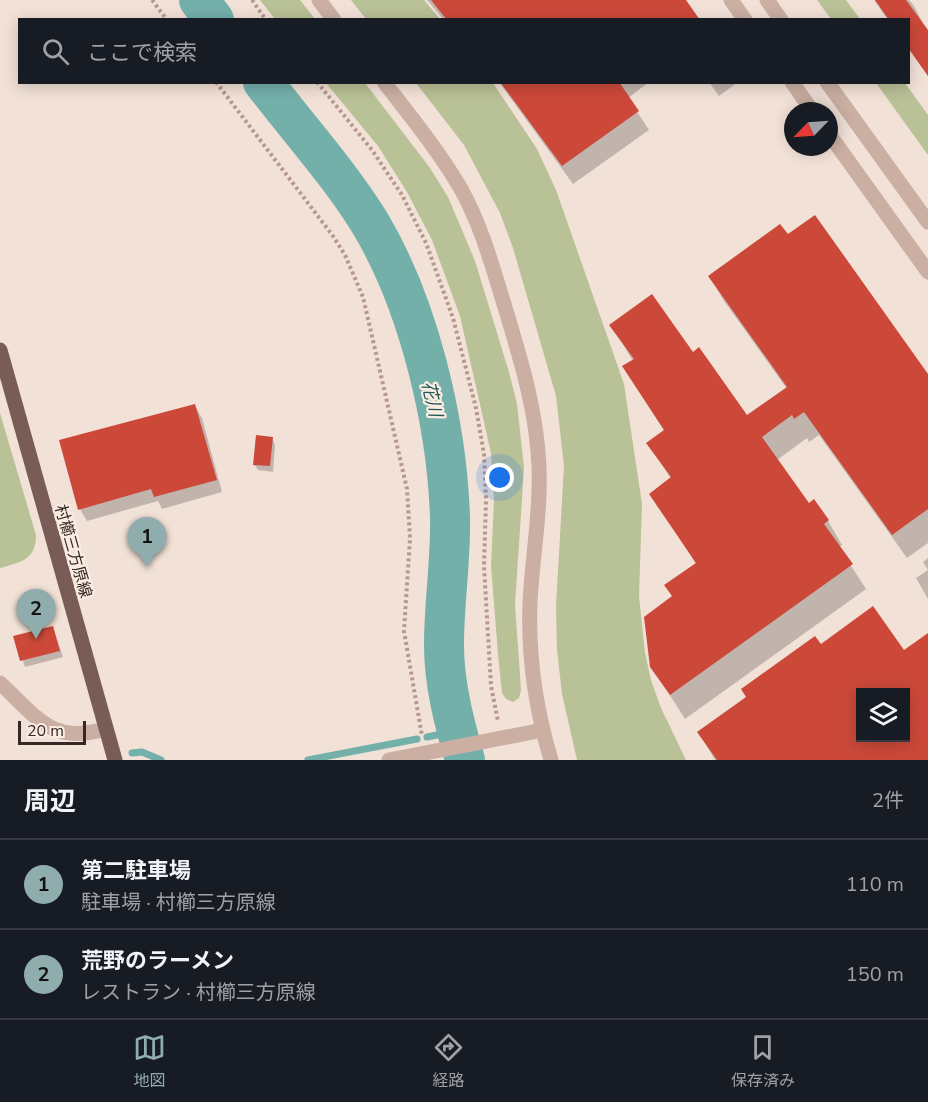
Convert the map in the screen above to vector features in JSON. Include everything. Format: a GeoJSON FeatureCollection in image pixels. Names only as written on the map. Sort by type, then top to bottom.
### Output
{"type":"FeatureCollection","features":[{"type":"Feature","properties":{"kind":"main road","name":"村櫛三方原線"},"geometry":{"type":"LineString","coordinates":[[0,351],[115,760]]}},
{"type":"Feature","properties":{"kind":"street"},"geometry":{"type":"LineString","coordinates":[[319,0],[332,18]]}},
{"type":"Feature","properties":{"kind":"street"},"geometry":{"type":"LineString","coordinates":[[731,0],[744,18]]}},
{"type":"Feature","properties":{"kind":"street"},"geometry":{"type":"LineString","coordinates":[[767,0],[780,18]]}},
{"type":"Feature","properties":{"kind":"street"},"geometry":{"type":"LineString","coordinates":[[386,84],[436,150],[461,190],[489,256],[524,368],[531,401],[539,467],[530,605],[531,652],[543,730],[551,760]]}},
{"type":"Feature","properties":{"kind":"street"},"geometry":{"type":"LineString","coordinates":[[793,84],[806,102]]}},
{"type":"Feature","properties":{"kind":"street"},"geometry":{"type":"LineString","coordinates":[[828,84],[928,222]]}},
{"type":"Feature","properties":{"kind":"street"},"geometry":{"type":"LineString","coordinates":[[838,147],[928,272]]}},
{"type":"Feature","properties":{"kind":"street"},"geometry":{"type":"LineString","coordinates":[[0,683],[55,730],[76,735],[105,729]]}},
{"type":"Feature","properties":{"kind":"street"},"geometry":{"type":"LineString","coordinates":[[388,760],[543,730]]}},
{"type":"Feature","properties":{"kind":"path"},"geometry":{"type":"LineString","coordinates":[[152,0],[166,18]]}},
{"type":"Feature","properties":{"kind":"path"},"geometry":{"type":"LineString","coordinates":[[252,0],[265,18]]}},
{"type":"Feature","properties":{"kind":"path"},"geometry":{"type":"LineString","coordinates":[[218,84],[333,236],[345,255],[363,297],[407,489],[410,538],[404,631],[417,712]]}},
{"type":"Feature","properties":{"kind":"path"},"geometry":{"type":"LineString","coordinates":[[319,84],[372,150],[402,195],[426,243],[453,318],[476,408],[484,454],[486,500],[484,566],[491,686]]}},
{"type":"Feature","properties":{"kind":"green space"},"geometry":{"type":"Polygon","coordinates":[[[260,0],[300,0],[314,18],[274,18],[260,0]]]}},
{"type":"Feature","properties":{"kind":"green space"},"geometry":{"type":"Polygon","coordinates":[[[351,0],[424,0],[439,18],[365,18],[351,0]]]}},
{"type":"Feature","properties":{"kind":"green space"},"geometry":{"type":"Polygon","coordinates":[[[817,0],[846,0],[859,18],[830,18],[817,0]]]}},
{"type":"Feature","properties":{"kind":"green space"},"geometry":{"type":"Polygon","coordinates":[[[327,84],[366,84],[430,168],[448,197],[475,261],[509,372],[517,404],[524,468],[515,605],[521,690],[519,698],[513,702],[506,699],[502,693],[498,654],[491,566],[494,500],[491,453],[460,316],[432,240],[407,192],[378,146],[327,84]]]}},
{"type":"Feature","properties":{"kind":"green space"},"geometry":{"type":"Polygon","coordinates":[[[417,84],[494,84],[537,149],[556,190],[624,384],[642,504],[639,596],[645,653],[661,708],[686,760],[577,760],[562,694],[557,650],[556,606],[564,466],[556,396],[513,248],[500,213],[464,145],[417,84]]]}},
{"type":"Feature","properties":{"kind":"green space"},"geometry":{"type":"Polygon","coordinates":[[[877,84],[906,84],[928,115],[928,155],[877,84]]]}},
{"type":"Feature","properties":{"kind":"green space"},"geometry":{"type":"Polygon","coordinates":[[[0,413],[36,535],[33,550],[26,559],[0,568],[0,413]]]}},
{"type":"Feature","properties":{"kind":"building"},"geometry":{"type":"Polygon","coordinates":[[[431,0],[686,0],[699,18],[445,18],[431,0]]]}},
{"type":"Feature","properties":{"kind":"building"},"geometry":{"type":"Polygon","coordinates":[[[875,0],[906,0],[928,30],[928,76],[910,50],[910,18],[888,18],[875,0]]]}},
{"type":"Feature","properties":{"kind":"building"},"geometry":{"type":"Polygon","coordinates":[[[501,84],[620,84],[639,111],[562,166],[501,84]]]}},
{"type":"Feature","properties":{"kind":"building"},"geometry":{"type":"Polygon","coordinates":[[[815,215],[928,374],[928,509],[892,535],[804,412],[794,419],[792,415],[762,437],[809,503],[814,499],[829,520],[824,524],[853,564],[670,695],[650,667],[644,617],[672,596],[664,585],[696,563],[649,494],[671,477],[646,443],[664,430],[622,366],[634,359],[609,325],[652,294],[693,352],[699,347],[747,415],[787,387],[708,276],[780,224],[788,234],[815,215]]]}},
{"type":"Feature","properties":{"kind":"building"},"geometry":{"type":"Polygon","coordinates":[[[195,404],[217,480],[154,497],[151,489],[78,510],[59,440],[195,404]]]}},
{"type":"Feature","properties":{"kind":"building"},"geometry":{"type":"Polygon","coordinates":[[[256,435],[273,437],[270,466],[253,465],[256,435]]]}},
{"type":"Feature","properties":{"kind":"building"},"geometry":{"type":"Polygon","coordinates":[[[873,606],[904,650],[928,633],[928,760],[717,760],[697,732],[746,697],[741,689],[815,636],[821,644],[873,606]]]}},
{"type":"Feature","properties":{"kind":"building"},"geometry":{"type":"Polygon","coordinates":[[[53,626],[60,651],[20,661],[13,636],[53,626]]]}},
{"type":"Feature","properties":{"kind":"waterway","name":"花川"},"geometry":{"type":"LineString","coordinates":[[199,0],[212,18]]}},
{"type":"Feature","properties":{"kind":"waterway","name":"花川"},"geometry":{"type":"LineString","coordinates":[[265,84],[332,169],[370,223],[403,290],[416,327],[436,405],[448,481],[450,534],[444,660],[450,703],[465,760]]}},
{"type":"Feature","properties":{"kind":"waterway"},"geometry":{"type":"LineString","coordinates":[[427,737],[457,731]]}},
{"type":"Feature","properties":{"kind":"waterway"},"geometry":{"type":"LineString","coordinates":[[308,760],[417,739]]}},
{"type":"Feature","properties":{"kind":"waterway"},"geometry":{"type":"LineString","coordinates":[[132,753],[142,752],[161,760]]}},
{"type":"Feature","properties":{"kind":"place","name":"第二駐車場"},"geometry":{"type":"Point","coordinates":[147,567]}},
{"type":"Feature","properties":{"kind":"place","name":"荒野のラーメン"},"geometry":{"type":"Point","coordinates":[36,639]}}]}
